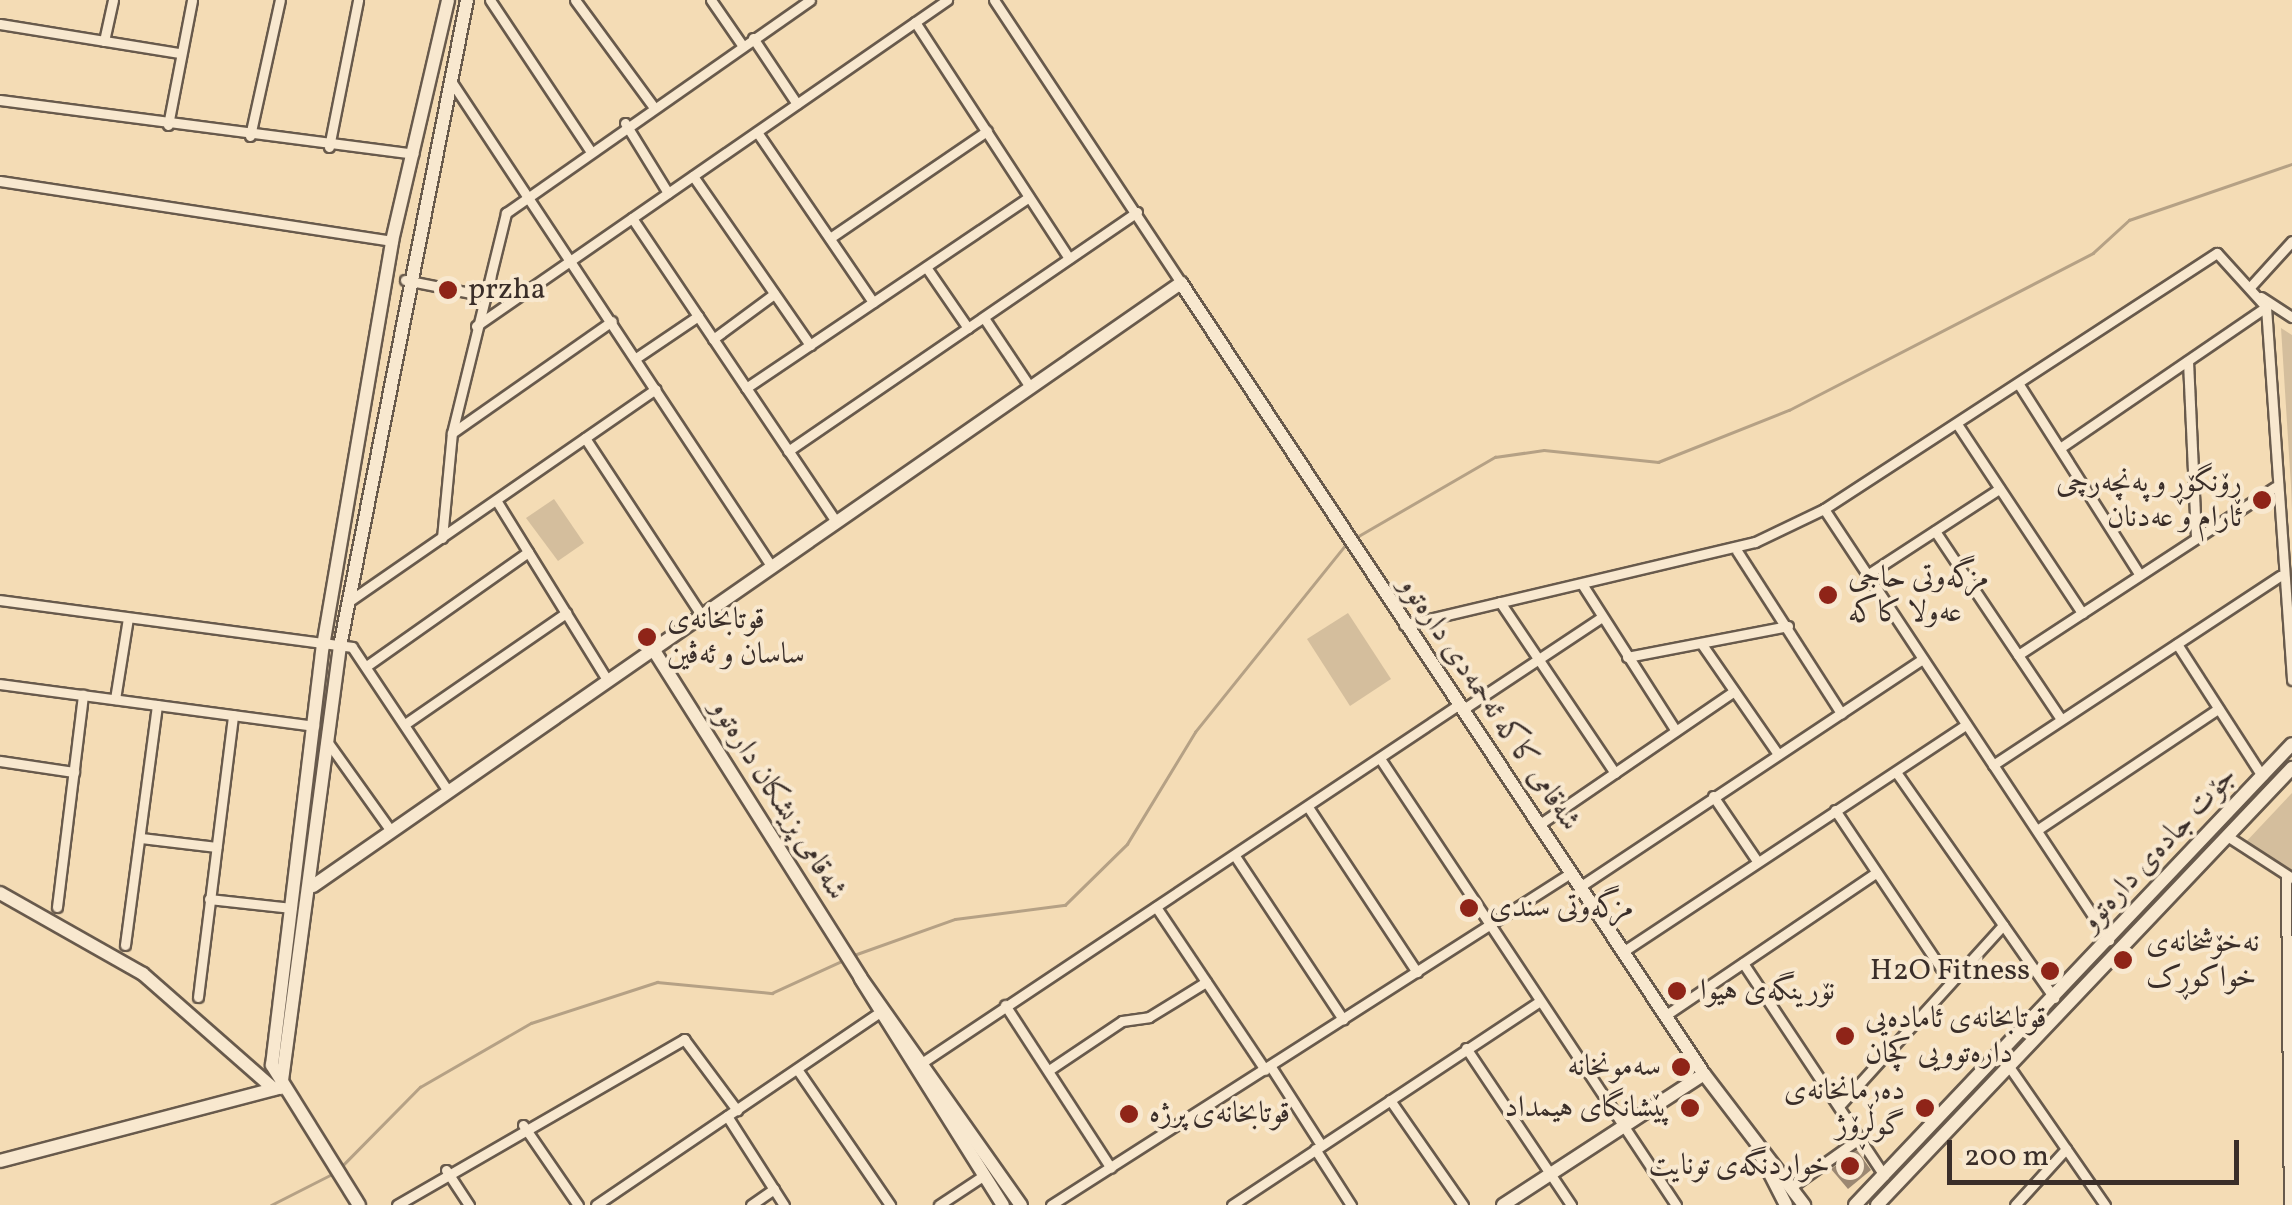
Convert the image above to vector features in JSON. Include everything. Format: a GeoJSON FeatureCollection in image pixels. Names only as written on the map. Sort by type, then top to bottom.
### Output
{"type":"FeatureCollection","features":[{"type":"Feature","properties":{"kind":"street"},"geometry":{"type":"LineString","coordinates":[[104,41],[114,0]]}},
{"type":"Feature","properties":{"kind":"street"},"geometry":{"type":"LineString","coordinates":[[168,125],[192,0]]}},
{"type":"Feature","properties":{"kind":"street"},"geometry":{"type":"LineString","coordinates":[[250,136],[280,0]]}},
{"type":"Feature","properties":{"kind":"street"},"geometry":{"type":"LineString","coordinates":[[329,146],[358,0]]}},
{"type":"Feature","properties":{"kind":"street"},"geometry":{"type":"LineString","coordinates":[[277,1088],[272,1066],[323,646],[392,241],[448,0]]}},
{"type":"Feature","properties":{"kind":"street"},"geometry":{"type":"LineString","coordinates":[[277,1088],[313,886],[340,646],[405,280],[466,0]]}},
{"type":"Feature","properties":{"kind":"street"},"geometry":{"type":"LineString","coordinates":[[490,0],[588,149]]}},
{"type":"Feature","properties":{"kind":"street"},"geometry":{"type":"LineString","coordinates":[[575,0],[652,105]]}},
{"type":"Feature","properties":{"kind":"street"},"geometry":{"type":"LineString","coordinates":[[711,0],[742,46]]}},
{"type":"Feature","properties":{"kind":"street"},"geometry":{"type":"LineString","coordinates":[[476,326],[947,0]]}},
{"type":"Feature","properties":{"kind":"street"},"geometry":{"type":"LineString","coordinates":[[313,886],[1182,282],[994,0]]}},
{"type":"Feature","properties":{"kind":"street"},"geometry":{"type":"LineString","coordinates":[[442,538],[452,433],[498,231],[526,196],[588,149],[806,1]]}},
{"type":"Feature","properties":{"kind":"street"},"geometry":{"type":"LineString","coordinates":[[916,22],[1069,258]]}},
{"type":"Feature","properties":{"kind":"street"},"geometry":{"type":"LineString","coordinates":[[0,24],[180,54]]}},
{"type":"Feature","properties":{"kind":"street"},"geometry":{"type":"LineString","coordinates":[[753,38],[797,104]]}},
{"type":"Feature","properties":{"kind":"street"},"geometry":{"type":"LineString","coordinates":[[450,79],[772,567]]}},
{"type":"Feature","properties":{"kind":"street"},"geometry":{"type":"LineString","coordinates":[[0,100],[250,136],[412,154]]}},
{"type":"Feature","properties":{"kind":"street"},"geometry":{"type":"LineString","coordinates":[[625,123],[668,193]]}},
{"type":"Feature","properties":{"kind":"street"},"geometry":{"type":"LineString","coordinates":[[830,238],[987,131]]}},
{"type":"Feature","properties":{"kind":"street"},"geometry":{"type":"LineString","coordinates":[[757,132],[873,302]]}},
{"type":"Feature","properties":{"kind":"street"},"geometry":{"type":"LineString","coordinates":[[694,176],[810,344]]}},
{"type":"Feature","properties":{"kind":"street"},"geometry":{"type":"LineString","coordinates":[[0,181],[392,241]]}},
{"type":"Feature","properties":{"kind":"street"},"geometry":{"type":"LineString","coordinates":[[746,388],[1030,197]]}},
{"type":"Feature","properties":{"kind":"street"},"geometry":{"type":"LineString","coordinates":[[788,450],[1137,212]]}},
{"type":"Feature","properties":{"kind":"street"},"geometry":{"type":"LineString","coordinates":[[632,218],[836,522]]}},
{"type":"Feature","properties":{"kind":"street"},"geometry":{"type":"LineString","coordinates":[[2251,286],[2292,241]]}},
{"type":"Feature","properties":{"kind":"street"},"geometry":{"type":"LineString","coordinates":[[1404,624],[1737,550],[1824,510],[2212,253],[2251,286],[2266,308],[2280,576],[2292,680]]}},
{"type":"Feature","properties":{"kind":"street"},"geometry":{"type":"LineString","coordinates":[[926,267],[968,328]]}},
{"type":"Feature","properties":{"kind":"street"},"geometry":{"type":"LineString","coordinates":[[405,280],[482,295]]}},
{"type":"Feature","properties":{"kind":"street","name":"شەقامی کاکە ئەحمەدی دارەتوو"},"geometry":{"type":"LineString","coordinates":[[1182,282],[1704,1074],[1797,1200]]}},
{"type":"Feature","properties":{"kind":"street"},"geometry":{"type":"LineString","coordinates":[[713,339],[774,294]]}},
{"type":"Feature","properties":{"kind":"street"},"geometry":{"type":"LineString","coordinates":[[2258,296],[2292,317]]}},
{"type":"Feature","properties":{"kind":"street"},"geometry":{"type":"LineString","coordinates":[[2060,448],[2266,308]]}},
{"type":"Feature","properties":{"kind":"street"},"geometry":{"type":"LineString","coordinates":[[636,358],[698,316]]}},
{"type":"Feature","properties":{"kind":"street"},"geometry":{"type":"LineString","coordinates":[[984,318],[1030,388]]}},
{"type":"Feature","properties":{"kind":"street"},"geometry":{"type":"LineString","coordinates":[[452,433],[612,321]]}},
{"type":"Feature","properties":{"kind":"street"},"geometry":{"type":"LineString","coordinates":[[2188,361],[2196,537]]}},
{"type":"Feature","properties":{"kind":"street"},"geometry":{"type":"LineString","coordinates":[[2018,383],[2138,574]]}},
{"type":"Feature","properties":{"kind":"street"},"geometry":{"type":"LineString","coordinates":[[348,602],[656,389]]}},
{"type":"Feature","properties":{"kind":"street"},"geometry":{"type":"LineString","coordinates":[[1957,424],[2082,613]]}},
{"type":"Feature","properties":{"kind":"street"},"geometry":{"type":"LineString","coordinates":[[585,438],[702,616]]}},
{"type":"Feature","properties":{"kind":"street"},"geometry":{"type":"LineString","coordinates":[[2018,655],[2275,487]]}},
{"type":"Feature","properties":{"kind":"street"},"geometry":{"type":"LineString","coordinates":[[1867,575],[1999,488]]}},
{"type":"Feature","properties":{"kind":"street"},"geometry":{"type":"LineString","coordinates":[[496,500],[608,681]]}},
{"type":"Feature","properties":{"kind":"street"},"geometry":{"type":"LineString","coordinates":[[1824,510],[2109,940]]}},
{"type":"Feature","properties":{"kind":"street"},"geometry":{"type":"LineString","coordinates":[[1935,531],[2061,720]]}},
{"type":"Feature","properties":{"kind":"street"},"geometry":{"type":"LineString","coordinates":[[1737,550],[1841,713]]}},
{"type":"Feature","properties":{"kind":"street"},"geometry":{"type":"LineString","coordinates":[[368,665],[528,552]]}},
{"type":"Feature","properties":{"kind":"street"},"geometry":{"type":"LineString","coordinates":[[1993,765],[2280,576]]}},
{"type":"Feature","properties":{"kind":"street"},"geometry":{"type":"LineString","coordinates":[[1582,584],[1676,731]]}},
{"type":"Feature","properties":{"kind":"street"},"geometry":{"type":"LineString","coordinates":[[0,600],[340,646],[368,665],[448,791]]}},
{"type":"Feature","properties":{"kind":"street"},"geometry":{"type":"LineString","coordinates":[[1500,602],[1615,773]]}},
{"type":"Feature","properties":{"kind":"street"},"geometry":{"type":"LineString","coordinates":[[406,724],[566,614]]}},
{"type":"Feature","properties":{"kind":"street"},"geometry":{"type":"LineString","coordinates":[[926,1060],[1004,1005],[1602,617]]}},
{"type":"Feature","properties":{"kind":"street"},"geometry":{"type":"LineString","coordinates":[[115,699],[128,618]]}},
{"type":"Feature","properties":{"kind":"street"},"geometry":{"type":"LineString","coordinates":[[1627,657],[1788,626]]}},
{"type":"Feature","properties":{"kind":"street"},"geometry":{"type":"LineString","coordinates":[[1702,643],[1778,754]]}},
{"type":"Feature","properties":{"kind":"street"},"geometry":{"type":"LineString","coordinates":[[2176,644],[2262,776]]}},
{"type":"Feature","properties":{"kind":"street","name":"شەقامی پزیشکان دارەتوو"},"geometry":{"type":"LineString","coordinates":[[653,649],[856,971],[926,1060],[1021,1205]]}},
{"type":"Feature","properties":{"kind":"street"},"geometry":{"type":"LineString","coordinates":[[1581,886],[1923,659]]}},
{"type":"Feature","properties":{"kind":"street"},"geometry":{"type":"LineString","coordinates":[[0,684],[314,726]]}},
{"type":"Feature","properties":{"kind":"street"},"geometry":{"type":"LineString","coordinates":[[1540,824],[1734,691]]}},
{"type":"Feature","properties":{"kind":"street"},"geometry":{"type":"LineString","coordinates":[[57,908],[83,695]]}},
{"type":"Feature","properties":{"kind":"street"},"geometry":{"type":"LineString","coordinates":[[125,945],[157,705]]}},
{"type":"Feature","properties":{"kind":"street"},"geometry":{"type":"LineString","coordinates":[[2037,830],[2218,709]]}},
{"type":"Feature","properties":{"kind":"street"},"geometry":{"type":"LineString","coordinates":[[198,996],[234,715]]}},
{"type":"Feature","properties":{"kind":"street"},"geometry":{"type":"LineString","coordinates":[[1624,951],[1966,725]]}},
{"type":"Feature","properties":{"kind":"street"},"geometry":{"type":"LineString","coordinates":[[329,744],[391,832]]}},
{"type":"Feature","properties":{"kind":"street","name":"جۆت جادەی دارەتوو"},"geometry":{"type":"LineString","coordinates":[[1855,1204],[2292,744]]}},
{"type":"Feature","properties":{"kind":"street"},"geometry":{"type":"LineString","coordinates":[[1381,760],[1676,1205]]}},
{"type":"Feature","properties":{"kind":"street"},"geometry":{"type":"LineString","coordinates":[[0,762],[74,772]]}},
{"type":"Feature","properties":{"kind":"street","name":"جۆت جادەی دارەتوو"},"geometry":{"type":"LineString","coordinates":[[1878,1205],[2292,768]]}},
{"type":"Feature","properties":{"kind":"street"},"geometry":{"type":"LineString","coordinates":[[1896,772],[2054,998]]}},
{"type":"Feature","properties":{"kind":"street"},"geometry":{"type":"LineString","coordinates":[[1714,796],[1757,861]]}},
{"type":"Feature","properties":{"kind":"street"},"geometry":{"type":"LineString","coordinates":[[1308,807],[1418,972]]}},
{"type":"Feature","properties":{"kind":"street"},"geometry":{"type":"LineString","coordinates":[[1835,810],[1950,982]]}},
{"type":"Feature","properties":{"kind":"street"},"geometry":{"type":"LineString","coordinates":[[2227,836],[2289,878],[2289,1205]]}},
{"type":"Feature","properties":{"kind":"street"},"geometry":{"type":"LineString","coordinates":[[141,838],[216,847]]}},
{"type":"Feature","properties":{"kind":"street"},"geometry":{"type":"LineString","coordinates":[[1234,856],[1343,1019]]}},
{"type":"Feature","properties":{"kind":"street"},"geometry":{"type":"LineString","coordinates":[[1051,1205],[1572,872]]}},
{"type":"Feature","properties":{"kind":"street"},"geometry":{"type":"LineString","coordinates":[[1666,1015],[1876,873]]}},
{"type":"Feature","properties":{"kind":"street"},"geometry":{"type":"LineString","coordinates":[[0,894],[142,974],[277,1088],[359,1205]]}},
{"type":"Feature","properties":{"kind":"street"},"geometry":{"type":"LineString","coordinates":[[209,899],[292,908]]}},
{"type":"Feature","properties":{"kind":"street"},"geometry":{"type":"LineString","coordinates":[[1156,908],[1268,1068],[1351,1205]]}},
{"type":"Feature","properties":{"kind":"street"},"geometry":{"type":"LineString","coordinates":[[1840,1105],[2002,925]]}},
{"type":"Feature","properties":{"kind":"street"},"geometry":{"type":"LineString","coordinates":[[1743,962],[1884,1175]]}},
{"type":"Feature","properties":{"kind":"street"},"geometry":{"type":"LineString","coordinates":[[1048,1070],[1206,982]]}},
{"type":"Feature","properties":{"kind":"street","name":"شەقامی پزیشکان دارەتوو"},"geometry":{"type":"LineString","coordinates":[[870,992],[876,1015],[1003,1205]]}},
{"type":"Feature","properties":{"kind":"street"},"geometry":{"type":"LineString","coordinates":[[1237,1204],[1540,1001]]}},
{"type":"Feature","properties":{"kind":"street"},"geometry":{"type":"LineString","coordinates":[[1004,1005],[1111,1168]]}},
{"type":"Feature","properties":{"kind":"street"},"geometry":{"type":"LineString","coordinates":[[596,1205],[876,1015]]}},
{"type":"Feature","properties":{"kind":"street"},"geometry":{"type":"LineString","coordinates":[[397,1205],[446,1170],[684,1039],[738,1110]]}},
{"type":"Feature","properties":{"kind":"street"},"geometry":{"type":"LineString","coordinates":[[1466,1048],[1571,1205]]}},
{"type":"Feature","properties":{"kind":"street"},"geometry":{"type":"LineString","coordinates":[[2010,1068],[2105,1205]]}},
{"type":"Feature","properties":{"kind":"street"},"geometry":{"type":"LineString","coordinates":[[797,1069],[890,1205]]}},
{"type":"Feature","properties":{"kind":"street"},"geometry":{"type":"LineString","coordinates":[[1503,1205],[1704,1074]]}},
{"type":"Feature","properties":{"kind":"street"},"geometry":{"type":"LineString","coordinates":[[0,1160],[277,1088]]}},
{"type":"Feature","properties":{"kind":"street"},"geometry":{"type":"LineString","coordinates":[[1390,1100],[1463,1205]]}},
{"type":"Feature","properties":{"kind":"street"},"geometry":{"type":"LineString","coordinates":[[727,1116],[784,1205]]}},
{"type":"Feature","properties":{"kind":"street"},"geometry":{"type":"LineString","coordinates":[[523,1126],[578,1205]]}},
{"type":"Feature","properties":{"kind":"street"},"geometry":{"type":"LineString","coordinates":[[1797,1200],[1860,1138]]}},
{"type":"Feature","properties":{"kind":"street"},"geometry":{"type":"LineString","coordinates":[[2015,1205],[2066,1149]]}},
{"type":"Feature","properties":{"kind":"street"},"geometry":{"type":"LineString","coordinates":[[446,1170],[469,1205]]}},
{"type":"Feature","properties":{"kind":"street"},"geometry":{"type":"LineString","coordinates":[[939,1205],[984,1176]]}},
{"type":"Feature","properties":{"kind":"street"},"geometry":{"type":"LineString","coordinates":[[751,1205],[774,1189]]}},
{"type":"Feature","properties":{"kind":"shaded area"},"geometry":{"type":"Polygon","coordinates":[[[2281,328],[2292,335],[2292,512],[2291,486],[2281,328]]]}},
{"type":"Feature","properties":{"kind":"shaded area"},"geometry":{"type":"Polygon","coordinates":[[[554,499],[584,543],[558,561],[526,518],[554,499]]]}},
{"type":"Feature","properties":{"kind":"shaded area"},"geometry":{"type":"Polygon","coordinates":[[[1348,613],[1391,679],[1350,706],[1307,639],[1348,613]]]}},
{"type":"Feature","properties":{"kind":"shaded area"},"geometry":{"type":"Polygon","coordinates":[[[2292,793],[2292,874],[2243,845],[2292,793]]]}},
{"type":"Feature","properties":{"kind":"building","name":"خواردنگەی تونایت"},"geometry":{"type":"Polygon","coordinates":[[[1857,1150],[1871,1170],[1848,1189],[1831,1169],[1857,1150]]]}},
{"type":"Feature","properties":{"kind":"waterway"},"geometry":{"type":"LineString","coordinates":[[1355,538],[1495,457],[1544,450],[1658,462],[1789,410],[2093,253],[2129,220],[2292,164]]}},
{"type":"Feature","properties":{"kind":"waterway"},"geometry":{"type":"LineString","coordinates":[[854,955],[955,919],[1065,905],[1127,844],[1195,732],[1348,542]]}},
{"type":"Feature","properties":{"kind":"waterway"},"geometry":{"type":"LineString","coordinates":[[342,1166],[420,1087],[531,1023],[657,982],[772,993],[842,961]]}},
{"type":"Feature","properties":{"kind":"waterway"},"geometry":{"type":"LineString","coordinates":[[271,1205],[332,1174]]}},
{"type":"Feature","properties":{"kind":"place","name":"przha"},"geometry":{"type":"Point","coordinates":[448,290]}},
{"type":"Feature","properties":{"kind":"place","name":"ڕۆنگۆڕ و پەنچەرچی ئارام و عەدنان"},"geometry":{"type":"Point","coordinates":[2262,500]}},
{"type":"Feature","properties":{"kind":"place","name":"مزگەوتی حاجی عەولا کاکە"},"geometry":{"type":"Point","coordinates":[1828,595]}},
{"type":"Feature","properties":{"kind":"place","name":"قوتابخانەی ساسان و ئەڤین"},"geometry":{"type":"Point","coordinates":[647,637]}},
{"type":"Feature","properties":{"kind":"place","name":"مزگەوتی سندی"},"geometry":{"type":"Point","coordinates":[1469,908]}},
{"type":"Feature","properties":{"kind":"place","name":"نەخۆشخانەی خواکوڕک"},"geometry":{"type":"Point","coordinates":[2123,960]}},
{"type":"Feature","properties":{"kind":"place","name":"H2O Fitness"},"geometry":{"type":"Point","coordinates":[2050,971]}},
{"type":"Feature","properties":{"kind":"place","name":"نۆرینگەی هیوا"},"geometry":{"type":"Point","coordinates":[1677,991]}},
{"type":"Feature","properties":{"kind":"place","name":"قوتابخانەی ئامادەیی دارەتوویی کچان"},"geometry":{"type":"Point","coordinates":[1845,1036]}},
{"type":"Feature","properties":{"kind":"place","name":"سەمونخانە"},"geometry":{"type":"Point","coordinates":[1681,1067]}},
{"type":"Feature","properties":{"kind":"place","name":"پێشانگای هیمداد"},"geometry":{"type":"Point","coordinates":[1690,1108]}},
{"type":"Feature","properties":{"kind":"place","name":"دەرمانخانەی گوڵڕۆژ"},"geometry":{"type":"Point","coordinates":[1925,1108]}},
{"type":"Feature","properties":{"kind":"place","name":"قوتابخانەی پرژە"},"geometry":{"type":"Point","coordinates":[1129,1114]}},
{"type":"Feature","properties":{"kind":"place","name":"خواردنگەی تونایت"},"geometry":{"type":"Point","coordinates":[1850,1166]}}]}
